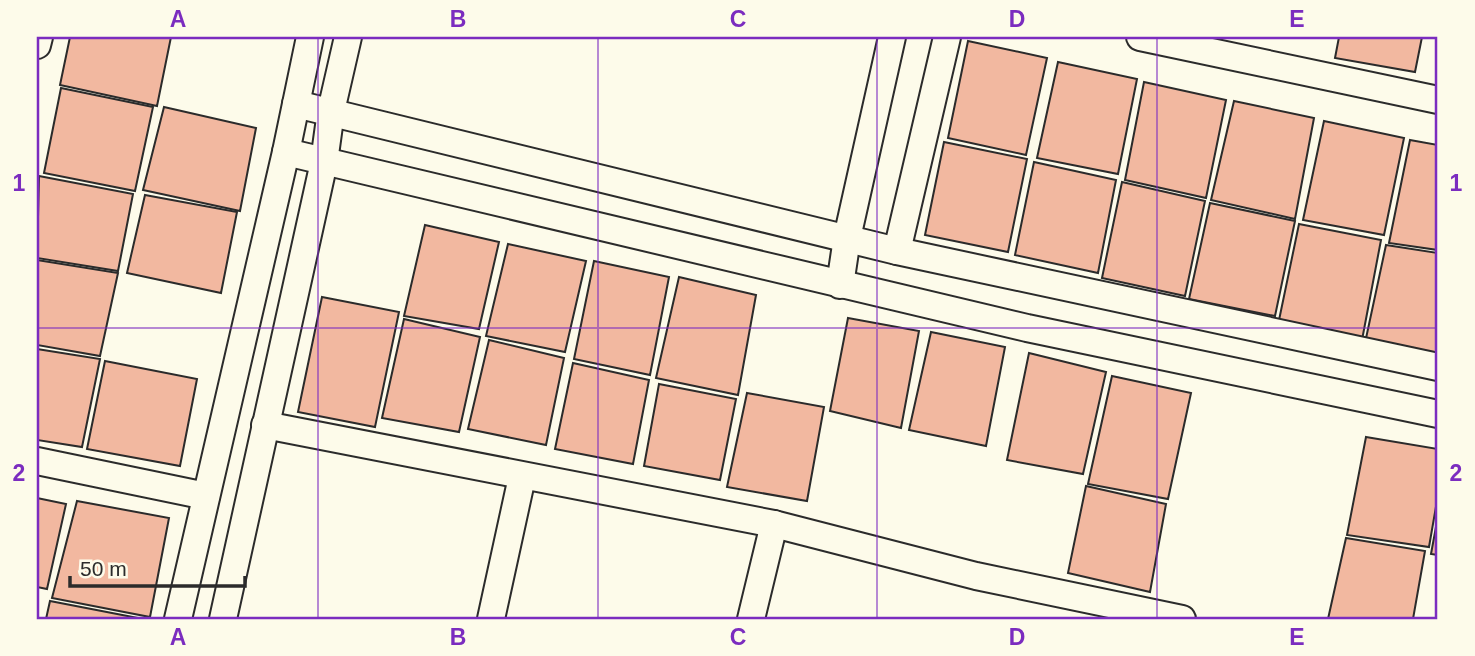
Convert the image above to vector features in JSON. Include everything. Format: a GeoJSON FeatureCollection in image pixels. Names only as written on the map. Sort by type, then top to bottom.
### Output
{"type":"FeatureCollection","features":[{"type":"Feature","properties":{"kind":"street"},"geometry":{"type":"LineString","coordinates":[[37,45],[39,37]]}},
{"type":"Feature","properties":{"kind":"street"},"geometry":{"type":"LineString","coordinates":[[178,619],[310,37]]}},
{"type":"Feature","properties":{"kind":"street"},"geometry":{"type":"LineString","coordinates":[[223,619],[324,162],[331,111],[348,37]]}},
{"type":"Feature","properties":{"kind":"street"},"geometry":{"type":"LineString","coordinates":[[841,285],[847,238],[892,37]]}},
{"type":"Feature","properties":{"kind":"street"},"geometry":{"type":"LineString","coordinates":[[897,251],[947,37]]}},
{"type":"Feature","properties":{"kind":"street"},"geometry":{"type":"LineString","coordinates":[[1140,37],[1438,100]]}},
{"type":"Feature","properties":{"kind":"street"},"geometry":{"type":"LineString","coordinates":[[296,104],[897,251],[1438,367]]}},
{"type":"Feature","properties":{"kind":"street"},"geometry":{"type":"LineString","coordinates":[[286,152],[1027,328],[1438,414]]}},
{"type":"Feature","properties":{"kind":"street"},"geometry":{"type":"LineString","coordinates":[[265,425],[774,524],[976,576],[1182,619]]}},
{"type":"Feature","properties":{"kind":"street"},"geometry":{"type":"LineString","coordinates":[[37,461],[206,496]]}},
{"type":"Feature","properties":{"kind":"street"},"geometry":{"type":"LineString","coordinates":[[491,619],[522,477]]}},
{"type":"Feature","properties":{"kind":"street"},"geometry":{"type":"LineString","coordinates":[[751,619],[774,524]]}},
{"type":"Feature","properties":{"kind":"building"},"geometry":{"type":"Polygon","coordinates":[[[70,37],[171,37],[157,106],[60,85],[70,37]]]}},
{"type":"Feature","properties":{"kind":"building"},"geometry":{"type":"Polygon","coordinates":[[[1339,37],[1422,37],[1415,72],[1335,58],[1339,37]]]}},
{"type":"Feature","properties":{"kind":"building"},"geometry":{"type":"Polygon","coordinates":[[[968,41],[1047,58],[1026,155],[948,138],[968,41]]]}},
{"type":"Feature","properties":{"kind":"building"},"geometry":{"type":"Polygon","coordinates":[[[1058,62],[1137,79],[1118,174],[1037,158],[1058,62]]]}},
{"type":"Feature","properties":{"kind":"building"},"geometry":{"type":"Polygon","coordinates":[[[1144,82],[1226,100],[1206,198],[1125,180],[1144,82]]]}},
{"type":"Feature","properties":{"kind":"building"},"geometry":{"type":"Polygon","coordinates":[[[61,88],[153,107],[135,191],[44,173],[61,88]]]}},
{"type":"Feature","properties":{"kind":"building"},"geometry":{"type":"Polygon","coordinates":[[[1234,101],[1314,118],[1295,219],[1211,200],[1234,101]]]}},
{"type":"Feature","properties":{"kind":"building"},"geometry":{"type":"Polygon","coordinates":[[[164,107],[256,128],[240,211],[143,190],[164,107]]]}},
{"type":"Feature","properties":{"kind":"building"},"geometry":{"type":"Polygon","coordinates":[[[1324,121],[1404,138],[1384,235],[1303,220],[1324,121]]]}},
{"type":"Feature","properties":{"kind":"building"},"geometry":{"type":"Polygon","coordinates":[[[1410,140],[1438,145],[1438,250],[1389,243],[1410,140]]]}},
{"type":"Feature","properties":{"kind":"building"},"geometry":{"type":"Polygon","coordinates":[[[944,142],[1027,159],[1008,252],[925,235],[944,142]]]}},
{"type":"Feature","properties":{"kind":"building"},"geometry":{"type":"Polygon","coordinates":[[[1034,162],[1116,180],[1098,273],[1015,255],[1034,162]]]}},
{"type":"Feature","properties":{"kind":"building"},"geometry":{"type":"Polygon","coordinates":[[[39,176],[133,194],[118,271],[37,258],[39,176]]]}},
{"type":"Feature","properties":{"kind":"building"},"geometry":{"type":"Polygon","coordinates":[[[1122,182],[1205,201],[1185,296],[1102,278],[1122,182]]]}},
{"type":"Feature","properties":{"kind":"building"},"geometry":{"type":"Polygon","coordinates":[[[145,195],[237,212],[221,293],[127,273],[145,195]]]}},
{"type":"Feature","properties":{"kind":"building"},"geometry":{"type":"Polygon","coordinates":[[[1210,203],[1295,221],[1275,316],[1189,299],[1210,203]]]}},
{"type":"Feature","properties":{"kind":"building"},"geometry":{"type":"Polygon","coordinates":[[[1299,224],[1381,240],[1362,340],[1278,325],[1299,224]]]}},
{"type":"Feature","properties":{"kind":"building"},"geometry":{"type":"Polygon","coordinates":[[[425,225],[499,242],[479,329],[404,316],[425,225]]]}},
{"type":"Feature","properties":{"kind":"building"},"geometry":{"type":"Polygon","coordinates":[[[508,244],[586,261],[565,352],[486,336],[508,244]]]}},
{"type":"Feature","properties":{"kind":"building"},"geometry":{"type":"Polygon","coordinates":[[[1386,245],[1438,253],[1438,357],[1365,343],[1386,245]]]}},
{"type":"Feature","properties":{"kind":"building"},"geometry":{"type":"Polygon","coordinates":[[[37,260],[118,273],[100,356],[37,345],[37,260]]]}},
{"type":"Feature","properties":{"kind":"building"},"geometry":{"type":"Polygon","coordinates":[[[594,261],[669,277],[650,375],[574,359],[594,261]]]}},
{"type":"Feature","properties":{"kind":"building"},"geometry":{"type":"Polygon","coordinates":[[[679,277],[756,295],[738,395],[656,378],[679,277]]]}},
{"type":"Feature","properties":{"kind":"building"},"geometry":{"type":"Polygon","coordinates":[[[322,297],[399,312],[375,427],[298,412],[322,297]]]}},
{"type":"Feature","properties":{"kind":"building"},"geometry":{"type":"Polygon","coordinates":[[[848,318],[919,331],[901,428],[830,411],[848,318]]]}},
{"type":"Feature","properties":{"kind":"building"},"geometry":{"type":"Polygon","coordinates":[[[404,319],[480,337],[459,432],[382,418],[404,319]]]}},
{"type":"Feature","properties":{"kind":"building"},"geometry":{"type":"Polygon","coordinates":[[[931,332],[1005,347],[986,446],[909,430],[931,332]]]}},
{"type":"Feature","properties":{"kind":"building"},"geometry":{"type":"Polygon","coordinates":[[[489,340],[564,358],[546,445],[468,429],[489,340]]]}},
{"type":"Feature","properties":{"kind":"building"},"geometry":{"type":"Polygon","coordinates":[[[37,349],[100,359],[82,447],[37,440],[37,349]]]}},
{"type":"Feature","properties":{"kind":"building"},"geometry":{"type":"Polygon","coordinates":[[[1029,353],[1106,372],[1083,474],[1007,460],[1029,353]]]}},
{"type":"Feature","properties":{"kind":"building"},"geometry":{"type":"Polygon","coordinates":[[[105,361],[197,379],[180,466],[87,449],[105,361]]]}},
{"type":"Feature","properties":{"kind":"building"},"geometry":{"type":"Polygon","coordinates":[[[573,363],[649,380],[633,464],[555,449],[573,363]]]}},
{"type":"Feature","properties":{"kind":"building"},"geometry":{"type":"Polygon","coordinates":[[[1112,376],[1191,393],[1168,499],[1088,484],[1112,376]]]}},
{"type":"Feature","properties":{"kind":"building"},"geometry":{"type":"Polygon","coordinates":[[[659,384],[736,399],[720,480],[644,466],[659,384]]]}},
{"type":"Feature","properties":{"kind":"building"},"geometry":{"type":"Polygon","coordinates":[[[747,393],[824,407],[807,501],[727,487],[747,393]]]}},
{"type":"Feature","properties":{"kind":"building"},"geometry":{"type":"Polygon","coordinates":[[[1366,437],[1438,449],[1438,495],[1429,547],[1347,535],[1366,437]]]}},
{"type":"Feature","properties":{"kind":"building"},"geometry":{"type":"Polygon","coordinates":[[[1086,486],[1166,504],[1150,592],[1068,573],[1086,486]]]}},
{"type":"Feature","properties":{"kind":"building"},"geometry":{"type":"Polygon","coordinates":[[[37,498],[66,504],[47,589],[37,587],[37,498]]]}},
{"type":"Feature","properties":{"kind":"building"},"geometry":{"type":"Polygon","coordinates":[[[77,501],[169,518],[150,617],[52,598],[77,501]]]}},
{"type":"Feature","properties":{"kind":"building"},"geometry":{"type":"Polygon","coordinates":[[[1438,516],[1438,555],[1431,554],[1438,516]]]}},
{"type":"Feature","properties":{"kind":"building"},"geometry":{"type":"Polygon","coordinates":[[[1346,538],[1425,551],[1413,619],[1328,619],[1346,538]]]}},
{"type":"Feature","properties":{"kind":"building"},"geometry":{"type":"Polygon","coordinates":[[[50,601],[143,619],[46,619],[50,601]]]}}]}
